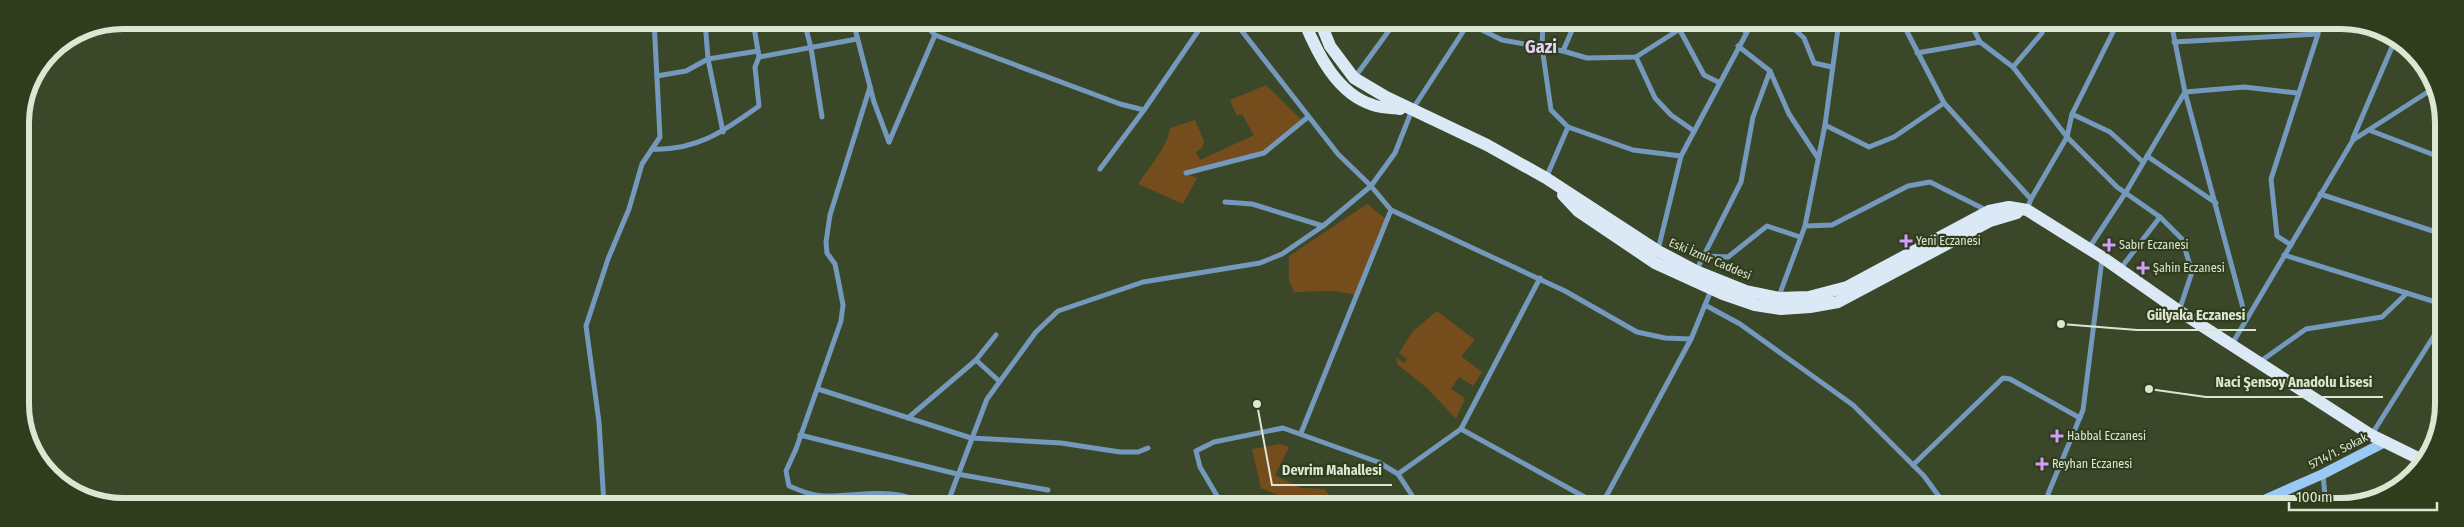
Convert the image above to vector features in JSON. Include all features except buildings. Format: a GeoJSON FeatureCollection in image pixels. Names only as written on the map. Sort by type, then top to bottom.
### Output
{"type":"FeatureCollection","features":[{"type":"Feature","properties":{"kind":"main road","name":"Eski İzmir Caddesi"},"geometry":{"type":"LineString","coordinates":[[1307,29],[1316,49],[1329,70],[1348,90],[1372,105],[1412,110]]}},
{"type":"Feature","properties":{"kind":"main road","name":"Eski İzmir Caddesi"},"geometry":{"type":"LineString","coordinates":[[1323,29],[1330,46],[1354,78],[1386,98],[1487,145],[1546,178],[1656,257],[1696,271],[1714,284],[1779,298],[1809,297],[1847,287],[1989,211],[2029,205],[2179,311],[2371,435],[2419,458]]}},
{"type":"Feature","properties":{"kind":"main road"},"geometry":{"type":"LineString","coordinates":[[1656,257],[1755,305],[1781,308],[1810,307],[1838,302],[1990,221],[2029,205]]}},
{"type":"Feature","properties":{"kind":"main road","name":"5714/1. Sokak"},"geometry":{"type":"LineString","coordinates":[[2269,498],[2324,474],[2385,442]]}},
{"type":"Feature","properties":{"kind":"street"},"geometry":{"type":"LineString","coordinates":[[604,498],[599,422],[586,326],[608,259],[629,209],[642,164],[660,137],[655,29]]}},
{"type":"Feature","properties":{"kind":"street"},"geometry":{"type":"LineString","coordinates":[[706,29],[708,59],[723,132]]}},
{"type":"Feature","properties":{"kind":"street"},"geometry":{"type":"LineString","coordinates":[[652,149],[680,148],[723,132],[759,106],[755,67],[759,57],[754,29]]}},
{"type":"Feature","properties":{"kind":"street"},"geometry":{"type":"LineString","coordinates":[[806,29],[822,117]]}},
{"type":"Feature","properties":{"kind":"street"},"geometry":{"type":"LineString","coordinates":[[855,29],[870,87],[889,142],[935,35]]}},
{"type":"Feature","properties":{"kind":"street"},"geometry":{"type":"LineString","coordinates":[[929,29],[935,35],[1120,104],[1144,110]]}},
{"type":"Feature","properties":{"kind":"street"},"geometry":{"type":"LineString","coordinates":[[1100,169],[1144,110],[1200,29]]}},
{"type":"Feature","properties":{"kind":"street"},"geometry":{"type":"LineString","coordinates":[[1240,29],[1338,154],[1371,186],[1391,210],[1540,278],[1637,332],[1665,338],[1691,339]]}},
{"type":"Feature","properties":{"kind":"street"},"geometry":{"type":"LineString","coordinates":[[1354,78],[1390,29]]}},
{"type":"Feature","properties":{"kind":"street"},"geometry":{"type":"LineString","coordinates":[[949,498],[987,400],[1036,332],[1058,311],[1143,282],[1260,263],[1282,254],[1323,226],[1371,186],[1395,153],[1412,110],[1463,29]]}},
{"type":"Feature","properties":{"kind":"street"},"geometry":{"type":"LineString","coordinates":[[1481,29],[1502,40],[1563,51],[1587,58],[1636,56],[1680,29],[1704,75],[1718,82]]}},
{"type":"Feature","properties":{"kind":"street"},"geometry":{"type":"LineString","coordinates":[[1543,29],[1542,47],[1551,110],[1568,127],[1633,150],[1681,156]]}},
{"type":"Feature","properties":{"kind":"street"},"geometry":{"type":"LineString","coordinates":[[1563,51],[1573,29]]}},
{"type":"Feature","properties":{"kind":"street"},"geometry":{"type":"LineString","coordinates":[[1744,29],[1746,33]]}},
{"type":"Feature","properties":{"kind":"street"},"geometry":{"type":"LineString","coordinates":[[1656,257],[1681,156],[1718,82],[1748,29]]}},
{"type":"Feature","properties":{"kind":"street"},"geometry":{"type":"LineString","coordinates":[[1794,29],[1804,38],[1814,63],[1832,67]]}},
{"type":"Feature","properties":{"kind":"street"},"geometry":{"type":"LineString","coordinates":[[1779,298],[1805,226],[1825,126],[1838,29]]}},
{"type":"Feature","properties":{"kind":"street"},"geometry":{"type":"LineString","coordinates":[[1905,29],[1944,103],[2029,205],[2067,136],[2072,114],[2114,29]]}},
{"type":"Feature","properties":{"kind":"street"},"geometry":{"type":"LineString","coordinates":[[1974,29],[1980,42],[2013,67],[2067,136],[2117,187],[2160,217],[2182,239],[2192,272],[2179,311]]}},
{"type":"Feature","properties":{"kind":"street"},"geometry":{"type":"LineString","coordinates":[[2013,67],[2042,33],[2043,29]]}},
{"type":"Feature","properties":{"kind":"street"},"geometry":{"type":"LineString","coordinates":[[2172,29],[2185,92],[2246,319]]}},
{"type":"Feature","properties":{"kind":"street"},"geometry":{"type":"LineString","coordinates":[[2291,245],[2277,236],[2272,179],[2318,29]]}},
{"type":"Feature","properties":{"kind":"street"},"geometry":{"type":"LineString","coordinates":[[2174,42],[2318,34]]}},
{"type":"Feature","properties":{"kind":"street"},"geometry":{"type":"LineString","coordinates":[[759,57],[857,39]]}},
{"type":"Feature","properties":{"kind":"street"},"geometry":{"type":"LineString","coordinates":[[1917,53],[1980,42]]}},
{"type":"Feature","properties":{"kind":"street"},"geometry":{"type":"LineString","coordinates":[[2232,344],[2353,140],[2393,44]]}},
{"type":"Feature","properties":{"kind":"street"},"geometry":{"type":"LineString","coordinates":[[1738,46],[1770,70],[1788,114],[1818,158]]}},
{"type":"Feature","properties":{"kind":"street"},"geometry":{"type":"LineString","coordinates":[[658,76],[686,71],[708,59],[758,50]]}},
{"type":"Feature","properties":{"kind":"street"},"geometry":{"type":"LineString","coordinates":[[1636,56],[1655,98],[1671,115],[1694,131]]}},
{"type":"Feature","properties":{"kind":"street"},"geometry":{"type":"LineString","coordinates":[[1696,271],[1741,182],[1753,116],[1770,70]]}},
{"type":"Feature","properties":{"kind":"street"},"geometry":{"type":"LineString","coordinates":[[870,87],[830,215],[826,242],[828,253],[835,264],[843,305],[841,321],[818,389],[786,471],[789,486],[806,493],[825,496],[877,492],[903,494],[911,498]]}},
{"type":"Feature","properties":{"kind":"street"},"geometry":{"type":"LineString","coordinates":[[2185,92],[2244,87],[2297,93]]}},
{"type":"Feature","properties":{"kind":"street"},"geometry":{"type":"LineString","coordinates":[[2353,140],[2430,91]]}},
{"type":"Feature","properties":{"kind":"street"},"geometry":{"type":"LineString","coordinates":[[2089,248],[2126,192],[2185,92]]}},
{"type":"Feature","properties":{"kind":"street"},"geometry":{"type":"LineString","coordinates":[[1825,126],[1869,147],[1894,137],[1944,103]]}},
{"type":"Feature","properties":{"kind":"street"},"geometry":{"type":"LineString","coordinates":[[2072,114],[2110,132],[2143,162]]}},
{"type":"Feature","properties":{"kind":"street"},"geometry":{"type":"LineString","coordinates":[[1186,173],[1264,153],[1308,117]]}},
{"type":"Feature","properties":{"kind":"street"},"geometry":{"type":"LineString","coordinates":[[1546,178],[1568,127]]}},
{"type":"Feature","properties":{"kind":"street"},"geometry":{"type":"LineString","coordinates":[[2369,130],[2435,155]]}},
{"type":"Feature","properties":{"kind":"street"},"geometry":{"type":"LineString","coordinates":[[2147,156],[2216,203]]}},
{"type":"Feature","properties":{"kind":"street"},"geometry":{"type":"LineString","coordinates":[[1805,226],[1832,225],[1908,186],[1930,182],[1989,211]]}},
{"type":"Feature","properties":{"kind":"street"},"geometry":{"type":"LineString","coordinates":[[2320,194],[2435,232]]}},
{"type":"Feature","properties":{"kind":"street"},"geometry":{"type":"LineString","coordinates":[[1226,202],[1252,204],[1323,226]]}},
{"type":"Feature","properties":{"kind":"street"},"geometry":{"type":"LineString","coordinates":[[1301,433],[1391,210]]}},
{"type":"Feature","properties":{"kind":"street"},"geometry":{"type":"LineString","coordinates":[[2120,269],[2160,217]]}},
{"type":"Feature","properties":{"kind":"street"},"geometry":{"type":"LineString","coordinates":[[1704,256],[1728,258],[1767,226],[1800,236]]}},
{"type":"Feature","properties":{"kind":"street"},"geometry":{"type":"LineString","coordinates":[[2284,255],[2435,302]]}},
{"type":"Feature","properties":{"kind":"street"},"geometry":{"type":"LineString","coordinates":[[2050,498],[2048,494],[2083,410],[2102,257]]}},
{"type":"Feature","properties":{"kind":"street"},"geometry":{"type":"LineString","coordinates":[[1398,474],[1461,429],[1540,278]]}},
{"type":"Feature","properties":{"kind":"street"},"geometry":{"type":"LineString","coordinates":[[1605,498],[1691,339],[1714,284]]}},
{"type":"Feature","properties":{"kind":"street"},"geometry":{"type":"LineString","coordinates":[[2260,362],[2306,329],[2382,317],[2407,294]]}},
{"type":"Feature","properties":{"kind":"street"},"geometry":{"type":"LineString","coordinates":[[1705,304],[1740,324],[1853,405],[1913,465],[1940,498]]}},
{"type":"Feature","properties":{"kind":"street"},"geometry":{"type":"LineString","coordinates":[[2371,435],[2435,334]]}},
{"type":"Feature","properties":{"kind":"street"},"geometry":{"type":"LineString","coordinates":[[908,418],[976,360],[996,335]]}},
{"type":"Feature","properties":{"kind":"street"},"geometry":{"type":"LineString","coordinates":[[976,360],[999,381]]}},
{"type":"Feature","properties":{"kind":"street"},"geometry":{"type":"LineString","coordinates":[[1913,465],[2003,378],[2010,379],[2080,418]]}},
{"type":"Feature","properties":{"kind":"street"},"geometry":{"type":"LineString","coordinates":[[818,389],[971,438],[1061,443],[1120,452],[1138,452],[1148,448]]}},
{"type":"Feature","properties":{"kind":"street"},"geometry":{"type":"LineString","coordinates":[[1218,498],[1200,467],[1196,451],[1200,447],[1214,442],[1283,428],[1378,462],[1398,474],[1414,498]]}},
{"type":"Feature","properties":{"kind":"street"},"geometry":{"type":"LineString","coordinates":[[1461,429],[1586,498]]}},
{"type":"Feature","properties":{"kind":"street"},"geometry":{"type":"LineString","coordinates":[[800,435],[958,474],[1048,490]]}},
{"type":"Feature","properties":{"kind":"street"},"geometry":{"type":"LineString","coordinates":[[2324,474],[2325,498]]}},
{"type":"Feature","properties":{"kind":"shaded area"},"geometry":{"type":"Polygon","coordinates":[[[1266,85],[1303,121],[1264,153],[1187,174],[1197,178],[1183,204],[1138,184],[1165,143],[1170,128],[1195,120],[1204,141],[1202,148],[1196,152],[1200,160],[1254,135],[1242,114],[1237,116],[1230,100],[1266,85]]]}},
{"type":"Feature","properties":{"kind":"shaded area"},"geometry":{"type":"Polygon","coordinates":[[[1367,204],[1387,220],[1357,295],[1332,291],[1294,292],[1289,280],[1289,256],[1367,204]]]}},
{"type":"Feature","properties":{"kind":"shaded area"},"geometry":{"type":"Polygon","coordinates":[[[1437,311],[1475,340],[1461,356],[1482,372],[1473,386],[1459,377],[1451,389],[1465,398],[1456,419],[1427,388],[1397,364],[1396,357],[1404,363],[1407,359],[1399,353],[1413,331],[1437,311]]]}},
{"type":"Feature","properties":{"kind":"shaded area"},"geometry":{"type":"Polygon","coordinates":[[[1280,444],[1289,447],[1275,475],[1301,488],[1325,489],[1331,498],[1279,498],[1280,496],[1261,488],[1252,449],[1280,444]]]}},
{"type":"Feature","properties":{"kind":"place","name":"Yeni Eczanesi"},"geometry":{"type":"Point","coordinates":[1906,241]}},
{"type":"Feature","properties":{"kind":"place","name":"Sabır Eczanesi"},"geometry":{"type":"Point","coordinates":[2109,245]}},
{"type":"Feature","properties":{"kind":"place","name":"Şahin Eczanesi"},"geometry":{"type":"Point","coordinates":[2143,268]}},
{"type":"Feature","properties":{"kind":"place","name":"Gülyaka Eczanesi"},"geometry":{"type":"Point","coordinates":[2061,324]}},
{"type":"Feature","properties":{"kind":"place","name":"Naci Şensoy Anadolu Lisesi"},"geometry":{"type":"Point","coordinates":[2149,389]}},
{"type":"Feature","properties":{"kind":"place","name":"Devrim Mahallesi"},"geometry":{"type":"Point","coordinates":[1257,404]}},
{"type":"Feature","properties":{"kind":"place","name":"Habbal Eczanesi"},"geometry":{"type":"Point","coordinates":[2057,436]}},
{"type":"Feature","properties":{"kind":"place","name":"Reyhan Eczanesi"},"geometry":{"type":"Point","coordinates":[2042,464]}},
{"type":"Feature","properties":{"kind":"district","name":"Gazi"},"geometry":{"type":"Point","coordinates":[1541,47]}}]}
